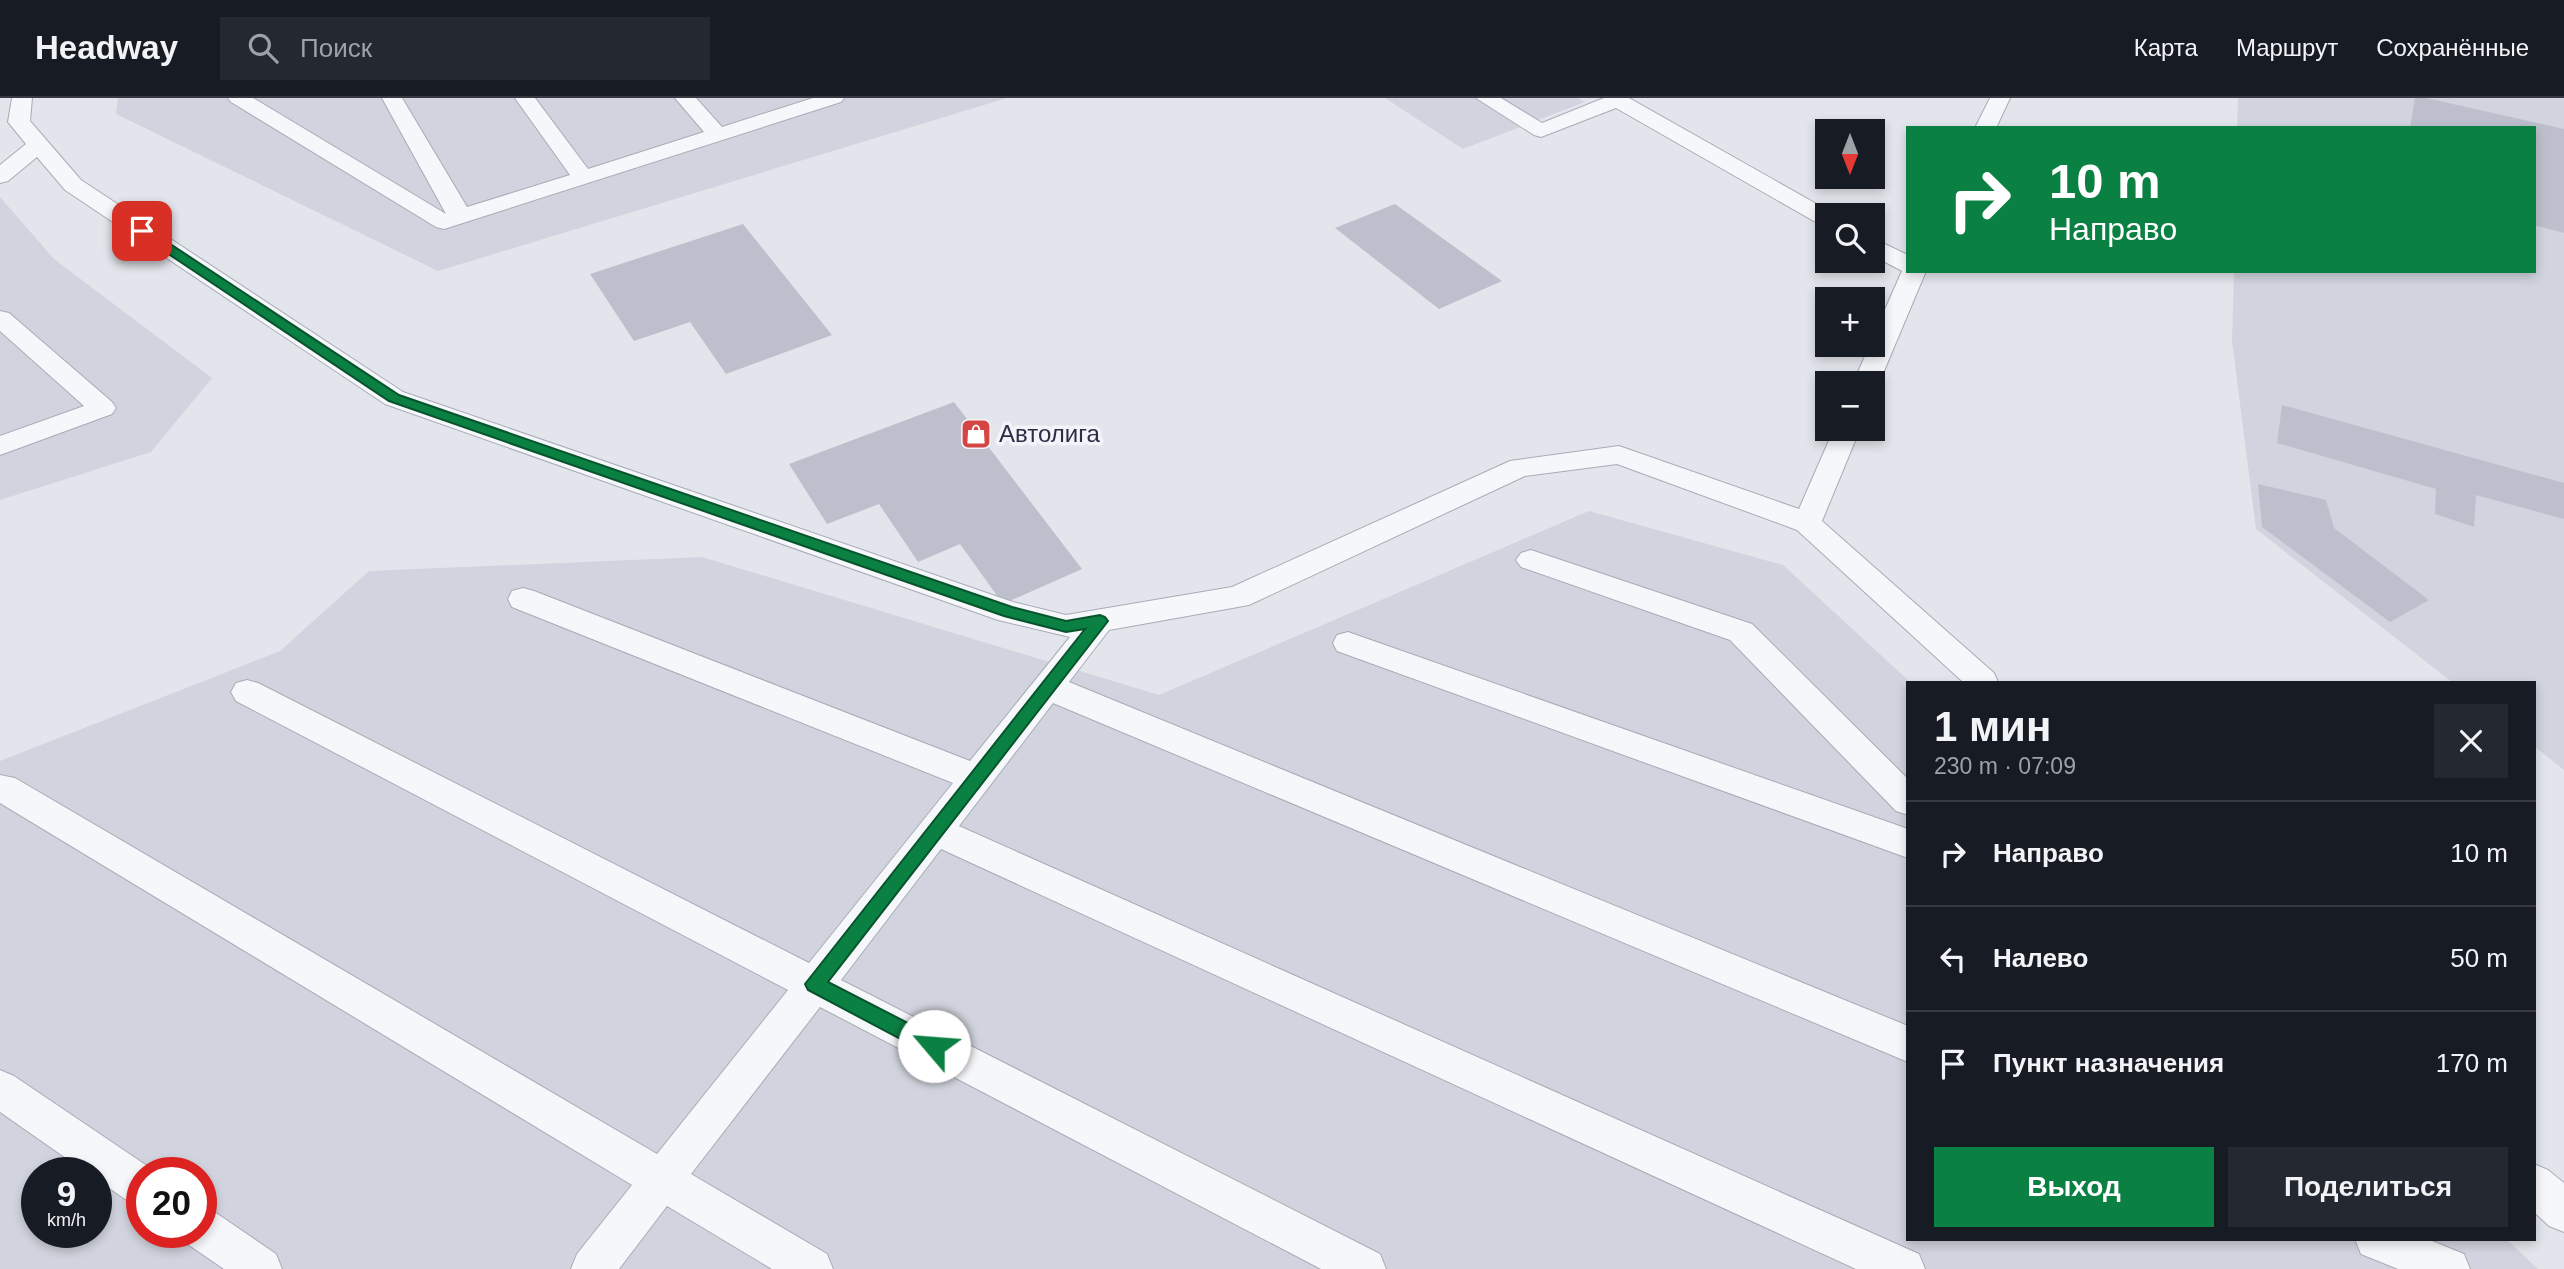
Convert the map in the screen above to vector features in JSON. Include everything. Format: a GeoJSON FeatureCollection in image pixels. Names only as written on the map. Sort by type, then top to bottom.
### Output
{"type":"FeatureCollection","features":[{"type":"Feature","properties":{"kind":"lane"},"geometry":{"type":"LineString","coordinates":[[22,98],[19,122],[73,185],[394,398],[1009,612],[1066,626],[1238,597],[1520,467],[1619,455],[1807,523],[1982,681]]}},
{"type":"Feature","properties":{"kind":"lane"},"geometry":{"type":"LineString","coordinates":[[238,98],[444,222],[834,98]]}},
{"type":"Feature","properties":{"kind":"lane"},"geometry":{"type":"LineString","coordinates":[[393,98],[461,216]]}},
{"type":"Feature","properties":{"kind":"lane"},"geometry":{"type":"LineString","coordinates":[[524,98],[583,178]]}},
{"type":"Feature","properties":{"kind":"lane"},"geometry":{"type":"LineString","coordinates":[[685,98],[718,135]]}},
{"type":"Feature","properties":{"kind":"lane"},"geometry":{"type":"LineString","coordinates":[[1486,98],[1541,131],[1616,99],[1815,212]]}},
{"type":"Feature","properties":{"kind":"lane"},"geometry":{"type":"LineString","coordinates":[[1986,126],[2000,98]]}},
{"type":"Feature","properties":{"kind":"lane"},"geometry":{"type":"LineString","coordinates":[[0,176],[38,145]]}},
{"type":"Feature","properties":{"kind":"lane"},"geometry":{"type":"LineString","coordinates":[[1885,252],[1906,264]]}},
{"type":"Feature","properties":{"kind":"lane"},"geometry":{"type":"LineString","coordinates":[[1872,371],[1913,273]]}},
{"type":"Feature","properties":{"kind":"lane"},"geometry":{"type":"LineString","coordinates":[[0,318],[103,408],[0,446]]}},
{"type":"Feature","properties":{"kind":"lane"},"geometry":{"type":"LineString","coordinates":[[1807,523],[1842,441]]}},
{"type":"Feature","properties":{"kind":"lane"},"geometry":{"type":"LineString","coordinates":[[1531,560],[1741,632],[1906,799]]}},
{"type":"Feature","properties":{"kind":"lane"},"geometry":{"type":"LineString","coordinates":[[523,599],[976,778]]}},
{"type":"Feature","properties":{"kind":"lane"},"geometry":{"type":"LineString","coordinates":[[592,1269],[1100,621]]}},
{"type":"Feature","properties":{"kind":"lane"},"geometry":{"type":"LineString","coordinates":[[1348,643],[1906,843]]}},
{"type":"Feature","properties":{"kind":"lane"},"geometry":{"type":"LineString","coordinates":[[1048,687],[1906,1043]]}},
{"type":"Feature","properties":{"kind":"lane"},"geometry":{"type":"LineString","coordinates":[[247,692],[1365,1269]]}},
{"type":"Feature","properties":{"kind":"lane"},"geometry":{"type":"LineString","coordinates":[[3,788],[812,1269]]}},
{"type":"Feature","properties":{"kind":"lane"},"geometry":{"type":"LineString","coordinates":[[935,831],[1904,1269]]}},
{"type":"Feature","properties":{"kind":"lane"},"geometry":{"type":"LineString","coordinates":[[0,1089],[126,1175]]}},
{"type":"Feature","properties":{"kind":"lane"},"geometry":{"type":"LineString","coordinates":[[2536,1186],[2564,1211]]}},
{"type":"Feature","properties":{"kind":"lane"},"geometry":{"type":"LineString","coordinates":[[217,1239],[261,1269]]}},
{"type":"Feature","properties":{"kind":"lane"},"geometry":{"type":"LineString","coordinates":[[2381,1241],[2449,1269]]}},
{"type":"Feature","properties":{"kind":"shaded area"},"geometry":{"type":"Polygon","coordinates":[[[118,98],[1007,98],[438,271],[116,114],[118,98]]]}},
{"type":"Feature","properties":{"kind":"shaded area"},"geometry":{"type":"Polygon","coordinates":[[[1385,98],[1578,98],[1585,102],[1463,149],[1385,98]]]}},
{"type":"Feature","properties":{"kind":"shaded area"},"geometry":{"type":"Polygon","coordinates":[[[2238,98],[2564,98],[2564,770],[2536,748],[2536,681],[2451,681],[2256,529],[2232,341],[2234,273],[2536,273],[2536,126],[2237,126],[2238,98]]]}},
{"type":"Feature","properties":{"kind":"shaded area"},"geometry":{"type":"Polygon","coordinates":[[[0,197],[54,259],[212,378],[151,452],[0,500],[0,197]]]}},
{"type":"Feature","properties":{"kind":"shaded area"},"geometry":{"type":"Polygon","coordinates":[[[1589,511],[1783,565],[1909,681],[1906,681],[1906,1241],[2508,1241],[2538,1269],[0,1269],[0,761],[280,651],[369,571],[702,557],[1159,695],[1589,511]]]}},
{"type":"Feature","properties":{"kind":"building"},"geometry":{"type":"Polygon","coordinates":[[[2415,98],[2426,98],[2564,129],[2564,233],[2536,226],[2536,126],[2410,126],[2415,98]]]}},
{"type":"Feature","properties":{"kind":"building"},"geometry":{"type":"Polygon","coordinates":[[[1395,204],[1502,281],[1439,309],[1335,228],[1395,204]]]}},
{"type":"Feature","properties":{"kind":"building"},"geometry":{"type":"Polygon","coordinates":[[[743,224],[832,335],[726,374],[690,322],[634,341],[590,274],[743,224]]]}},
{"type":"Feature","properties":{"kind":"building"},"geometry":{"type":"Polygon","coordinates":[[[954,402],[1082,569],[1003,604],[960,544],[918,562],[879,504],[827,524],[789,464],[954,402]]]}},
{"type":"Feature","properties":{"kind":"building"},"geometry":{"type":"Polygon","coordinates":[[[2282,405],[2564,483],[2564,519],[2476,495],[2474,527],[2435,514],[2436,489],[2277,443],[2282,405]]]}},
{"type":"Feature","properties":{"kind":"building"},"geometry":{"type":"Polygon","coordinates":[[[2258,484],[2326,500],[2334,528],[2429,600],[2390,622],[2262,527],[2258,484]]]}},
{"type":"Feature","properties":{"kind":"place","name":"Автолига"},"geometry":{"type":"Point","coordinates":[976,434]}},
{"type":"Feature","properties":{"kind":"route"},"geometry":{"type":"LineString","coordinates":[[142,231],[394,398],[1009,612],[1066,626],[1100,621],[814,984],[934,1046]]}}]}
